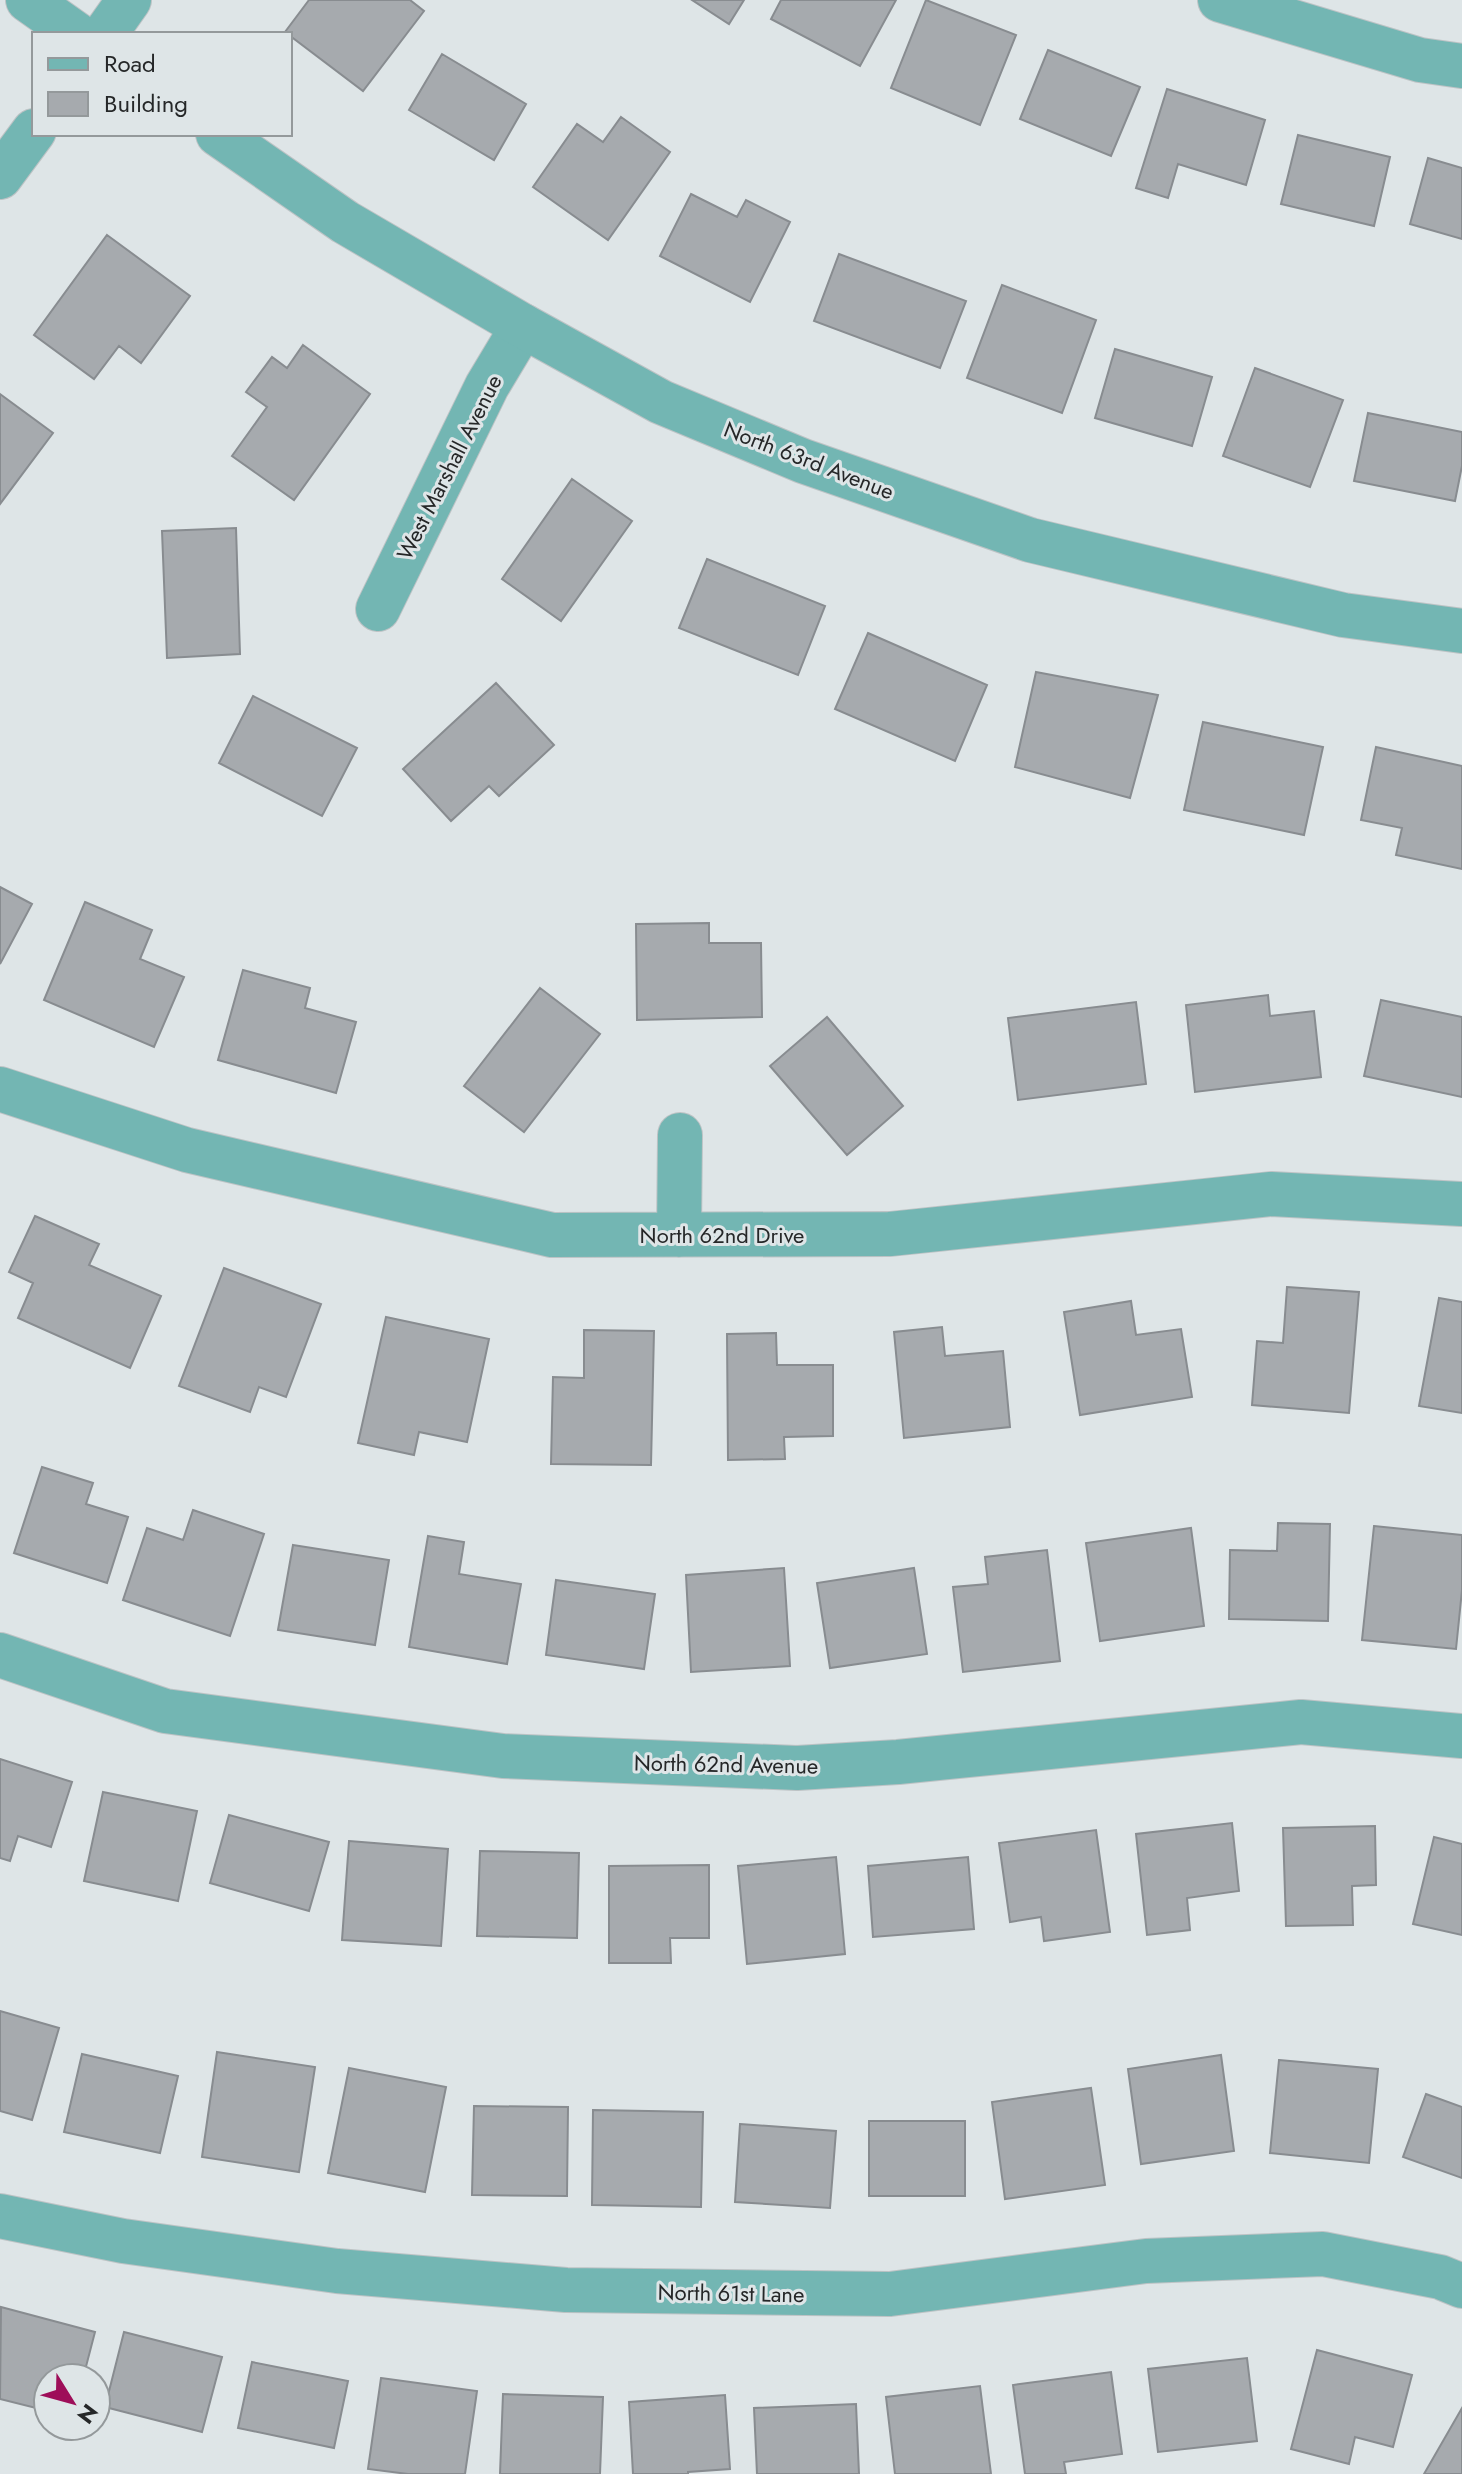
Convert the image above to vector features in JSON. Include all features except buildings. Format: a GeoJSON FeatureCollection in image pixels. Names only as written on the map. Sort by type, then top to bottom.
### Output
{"type":"FeatureCollection","features":[{"type":"Feature","properties":{"kind":"street"},"geometry":{"type":"LineString","coordinates":[[28,0],[73,32]]}},
{"type":"Feature","properties":{"kind":"street"},"geometry":{"type":"LineString","coordinates":[[106,32],[129,0]]}},
{"type":"Feature","properties":{"kind":"street"},"geometry":{"type":"LineString","coordinates":[[1220,0],[1420,60],[1462,66]]}},
{"type":"Feature","properties":{"kind":"street"},"geometry":{"type":"LineString","coordinates":[[0,177],[32,134]]}},
{"type":"Feature","properties":{"kind":"street","name":"North 63rd Avenue"},"geometry":{"type":"LineString","coordinates":[[221,136],[345,222],[523,326],[675,408],[803,461],[1030,540],[1343,615],[1462,631]]}},
{"type":"Feature","properties":{"kind":"street","name":"West Marshall Avenue"},"geometry":{"type":"LineString","coordinates":[[378,609],[487,386],[523,326]]}},
{"type":"Feature","properties":{"kind":"street","name":"North 62nd Drive"},"geometry":{"type":"LineString","coordinates":[[0,1089],[187,1150],[552,1235],[890,1234],[1271,1194],[1462,1204]]}},
{"type":"Feature","properties":{"kind":"street"},"geometry":{"type":"LineString","coordinates":[[679,1235],[680,1135]]}},
{"type":"Feature","properties":{"kind":"street","name":"North 62nd Avenue"},"geometry":{"type":"LineString","coordinates":[[0,1655],[165,1711],[503,1756],[797,1768],[898,1762],[1301,1722],[1462,1736]]}},
{"type":"Feature","properties":{"kind":"street","name":"North 61st Lane"},"geometry":{"type":"LineString","coordinates":[[0,2216],[123,2241],[337,2271],[566,2290],[890,2294],[1146,2261],[1323,2254],[1440,2277],[1462,2286]]}}]}
